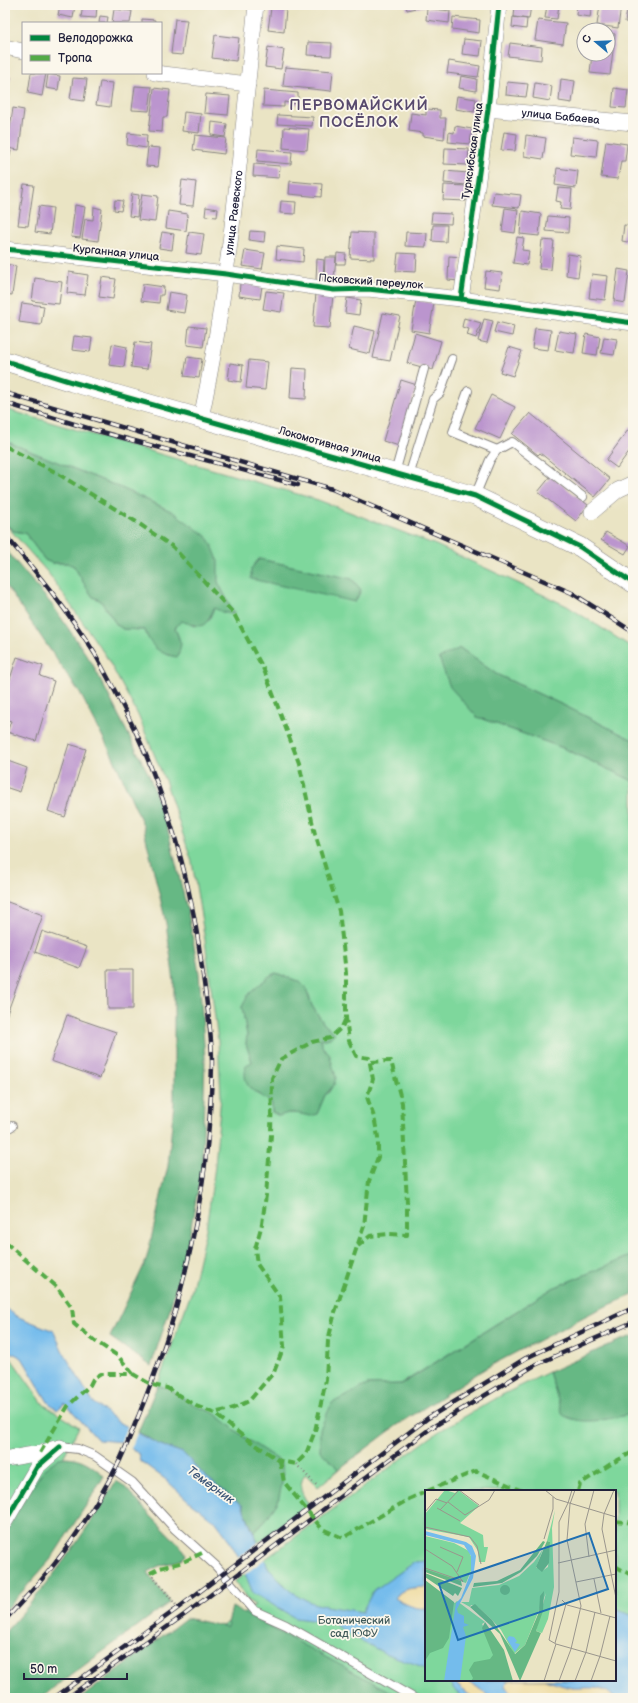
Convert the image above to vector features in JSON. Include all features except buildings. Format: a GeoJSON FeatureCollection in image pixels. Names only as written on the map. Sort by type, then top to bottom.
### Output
{"type":"FeatureCollection","features":[{"type":"Feature","properties":{"kind":"street","name":"улица Раевского"},"geometry":{"type":"LineString","coordinates":[[201,418],[208,386],[226,274],[256,5]]}},
{"type":"Feature","properties":{"kind":"street","name":"Турксибская улица"},"geometry":{"type":"LineString","coordinates":[[461,299],[488,109],[498,5]]}},
{"type":"Feature","properties":{"kind":"street"},"geometry":{"type":"LineString","coordinates":[[5,47],[22,51]]}},
{"type":"Feature","properties":{"kind":"street"},"geometry":{"type":"LineString","coordinates":[[162,74],[248,84]]}},
{"type":"Feature","properties":{"kind":"street","name":"улица Бабаева"},"geometry":{"type":"LineString","coordinates":[[488,109],[633,123]]}},
{"type":"Feature","properties":{"kind":"street","name":"Курганная улица"},"geometry":{"type":"LineString","coordinates":[[5,249],[226,274]]}},
{"type":"Feature","properties":{"kind":"street","name":"Псковский переулок"},"geometry":{"type":"LineString","coordinates":[[226,274],[334,290],[368,289],[461,299],[633,323]]}},
{"type":"Feature","properties":{"kind":"street","name":"Локомотивная улица"},"geometry":{"type":"LineString","coordinates":[[5,361],[72,382],[402,474],[475,496],[580,547],[633,583]]}},
{"type":"Feature","properties":{"kind":"street"},"geometry":{"type":"LineString","coordinates":[[592,512],[618,490],[633,483]]}},
{"type":"Feature","properties":{"kind":"street"},"geometry":{"type":"LineString","coordinates":[[5,1459],[40,1453],[60,1447]]}},
{"type":"Feature","properties":{"kind":"street"},"geometry":{"type":"LineString","coordinates":[[5,1522],[37,1467],[60,1447]]}},
{"type":"Feature","properties":{"kind":"lane"},"geometry":{"type":"LineString","coordinates":[[402,474],[433,399],[440,392],[452,359]]}},
{"type":"Feature","properties":{"kind":"lane"},"geometry":{"type":"LineString","coordinates":[[402,474],[424,369]]}},
{"type":"Feature","properties":{"kind":"lane"},"geometry":{"type":"LineString","coordinates":[[468,391],[453,432],[497,450]]}},
{"type":"Feature","properties":{"kind":"lane"},"geometry":{"type":"LineString","coordinates":[[475,496],[490,460],[497,450],[512,442],[584,497]]}},
{"type":"Feature","properties":{"kind":"lane"},"geometry":{"type":"LineString","coordinates":[[60,1447],[78,1448],[96,1456],[132,1482],[175,1529],[216,1566],[255,1610],[286,1625],[414,1698]]}},
{"type":"Feature","properties":{"kind":"path"},"geometry":{"type":"LineString","coordinates":[[296,1464],[318,1487]]}},
{"type":"Feature","properties":{"kind":"path"},"geometry":{"type":"LineString","coordinates":[[150,1573],[176,1604]]}},
{"type":"Feature","properties":{"kind":"green space"},"geometry":{"type":"Polygon","coordinates":[[[5,409],[318,500],[436,545],[567,606],[633,648],[633,740],[496,674],[460,648],[477,717],[563,748],[633,782],[633,1255],[553,1288],[401,1384],[367,1385],[320,1450],[339,1469],[318,1487],[305,1474],[301,1490],[309,1504],[258,1543],[254,1532],[267,1518],[282,1483],[284,1473],[214,1413],[196,1406],[167,1388],[157,1386],[191,1293],[206,1229],[215,1166],[221,1095],[218,1041],[205,940],[192,862],[166,783],[138,715],[106,656],[49,574],[7,526],[14,531],[25,533],[45,560],[52,563],[67,563],[74,566],[93,597],[100,600],[117,625],[123,629],[145,630],[153,645],[162,652],[172,656],[178,657],[179,638],[175,628],[181,620],[194,626],[209,620],[214,608],[234,613],[218,582],[173,512],[119,487],[5,441],[5,409]],[[259,559],[251,569],[355,602],[361,590],[352,579],[259,559]],[[276,973],[253,992],[242,1007],[247,1035],[246,1044],[252,1062],[257,1094],[272,1104],[272,1112],[279,1115],[288,1113],[317,1114],[325,1095],[330,1091],[329,1053],[323,1048],[319,1040],[330,1038],[330,1030],[312,1006],[309,995],[300,982],[276,973]]]}},
{"type":"Feature","properties":{"kind":"green space"},"geometry":{"type":"Polygon","coordinates":[[[5,441],[119,487],[173,512],[206,536],[212,545],[218,560],[218,582],[234,614],[222,612],[214,608],[205,624],[198,626],[181,621],[175,628],[181,644],[178,657],[166,654],[157,649],[150,641],[145,630],[123,629],[117,625],[100,600],[93,597],[74,566],[67,563],[52,563],[45,560],[25,533],[14,531],[5,524],[5,441]]]}},
{"type":"Feature","properties":{"kind":"green space"},"geometry":{"type":"Polygon","coordinates":[[[5,549],[53,606],[92,663],[149,775],[166,823],[188,913],[199,973],[205,1058],[202,1168],[188,1242],[169,1312],[151,1366],[110,1337],[146,1261],[168,1166],[174,1102],[174,982],[166,923],[143,825],[113,757],[81,695],[5,584],[5,549]]]}},
{"type":"Feature","properties":{"kind":"green space"},"geometry":{"type":"Polygon","coordinates":[[[259,559],[352,579],[361,590],[355,602],[251,579],[251,569],[259,559]]]}},
{"type":"Feature","properties":{"kind":"green space"},"geometry":{"type":"Polygon","coordinates":[[[460,648],[496,674],[633,740],[633,782],[563,748],[477,717],[450,687],[439,658],[460,648]]]}},
{"type":"Feature","properties":{"kind":"green space"},"geometry":{"type":"Polygon","coordinates":[[[276,973],[300,982],[306,988],[312,1006],[324,1024],[335,1033],[330,1038],[320,1040],[323,1048],[329,1053],[336,1077],[334,1085],[325,1095],[317,1114],[311,1116],[288,1113],[279,1116],[272,1112],[272,1104],[248,1086],[246,1081],[246,1065],[252,1062],[246,1044],[247,1035],[242,1007],[248,995],[268,977],[276,973]]]}},
{"type":"Feature","properties":{"kind":"green space"},"geometry":{"type":"Polygon","coordinates":[[[633,1255],[633,1295],[597,1310],[486,1368],[396,1426],[339,1469],[320,1451],[320,1429],[332,1403],[367,1385],[402,1384],[553,1288],[633,1255]]]}},
{"type":"Feature","properties":{"kind":"green space"},"geometry":{"type":"Polygon","coordinates":[[[633,1336],[633,1414],[588,1421],[571,1419],[563,1415],[549,1372],[633,1336]]]}},
{"type":"Feature","properties":{"kind":"green space"},"geometry":{"type":"Polygon","coordinates":[[[5,1350],[44,1405],[79,1427],[18,1544],[5,1559],[5,1350]]]}},
{"type":"Feature","properties":{"kind":"green space","name":"Ботанический сад ЮФУ"},"geometry":{"type":"Polygon","coordinates":[[[633,1371],[633,1698],[134,1698],[170,1659],[255,1605],[247,1600],[235,1581],[246,1573],[249,1581],[285,1585],[273,1575],[264,1560],[438,1432],[502,1395],[549,1372],[559,1403],[633,1371]]]}},
{"type":"Feature","properties":{"kind":"green space"},"geometry":{"type":"Polygon","coordinates":[[[157,1386],[167,1388],[196,1406],[214,1413],[244,1437],[280,1461],[284,1473],[278,1502],[267,1518],[254,1532],[242,1505],[205,1476],[183,1453],[158,1444],[138,1432],[157,1386]]]}},
{"type":"Feature","properties":{"kind":"green space"},"geometry":{"type":"Polygon","coordinates":[[[66,1457],[87,1463],[104,1476],[51,1559],[5,1611],[5,1530],[44,1469],[59,1458],[66,1457]]]}},
{"type":"Feature","properties":{"kind":"green space"},"geometry":{"type":"Polygon","coordinates":[[[116,1481],[123,1485],[184,1550],[186,1555],[181,1560],[159,1566],[147,1572],[170,1602],[40,1698],[5,1698],[5,1632],[36,1597],[65,1560],[116,1481]]]}},
{"type":"Feature","properties":{"kind":"green space"},"geometry":{"type":"Polygon","coordinates":[[[232,1607],[402,1698],[81,1698],[186,1618],[227,1627],[232,1607]]]}},
{"type":"Feature","properties":{"kind":"sand"},"geometry":{"type":"Polygon","coordinates":[[[425,1587],[425,1608],[414,1607],[395,1598],[401,1592],[413,1588],[425,1587]]]}},
{"type":"Feature","properties":{"kind":"sand"},"geometry":{"type":"Polygon","coordinates":[[[455,1681],[469,1681],[491,1698],[473,1698],[458,1686],[455,1681]]]}},
{"type":"Feature","properties":{"kind":"sand"},"geometry":{"type":"Polygon","coordinates":[[[508,1681],[548,1681],[571,1688],[592,1687],[609,1692],[614,1698],[515,1698],[505,1686],[508,1681]]]}},
{"type":"Feature","properties":{"kind":"water","name":"Темерник"},"geometry":{"type":"Polygon","coordinates":[[[5,1307],[16,1316],[54,1331],[62,1350],[92,1401],[118,1422],[158,1444],[183,1453],[205,1476],[242,1505],[268,1567],[281,1582],[298,1596],[315,1604],[362,1612],[373,1591],[415,1562],[425,1561],[425,1587],[405,1590],[398,1594],[395,1598],[414,1607],[425,1608],[425,1668],[384,1653],[345,1632],[333,1623],[295,1618],[253,1593],[237,1554],[216,1522],[190,1502],[165,1479],[139,1460],[140,1455],[122,1442],[98,1440],[65,1403],[57,1410],[48,1402],[22,1358],[5,1349],[5,1307]]]}},
{"type":"Feature","properties":{"kind":"water"},"geometry":{"type":"Polygon","coordinates":[[[616,1608],[633,1616],[633,1698],[614,1698],[605,1691],[595,1688],[566,1687],[548,1681],[616,1681],[616,1608]]]}},
{"type":"Feature","properties":{"kind":"water"},"geometry":{"type":"Polygon","coordinates":[[[449,1681],[455,1681],[458,1686],[473,1698],[462,1698],[449,1681]]]}},
{"type":"Feature","properties":{"kind":"water"},"geometry":{"type":"Polygon","coordinates":[[[469,1681],[508,1681],[505,1686],[515,1698],[491,1698],[469,1681]]]}},
{"type":"Feature","properties":{"kind":"pier"},"geometry":{"type":"Polygon","coordinates":[[[127,1425],[138,1431],[130,1451],[120,1444],[127,1425]]]}},
{"type":"Feature","properties":{"kind":"pier"},"geometry":{"type":"Polygon","coordinates":[[[259,1542],[266,1558],[244,1575],[237,1559],[259,1542]]]}},
{"type":"Feature","properties":{"kind":"railway"},"geometry":{"type":"LineString","coordinates":[[5,393],[332,489],[572,593],[633,632]]}},
{"type":"Feature","properties":{"kind":"railway"},"geometry":{"type":"LineString","coordinates":[[5,403],[94,430],[298,485]]}},
{"type":"Feature","properties":{"kind":"railway"},"geometry":{"type":"LineString","coordinates":[[5,535],[41,578],[85,638],[115,691],[141,742],[174,833],[188,887],[198,941],[207,1004],[212,1063],[210,1119],[204,1173],[195,1227],[174,1316],[151,1383],[120,1460],[88,1516],[73,1539],[50,1569],[5,1620]]}},
{"type":"Feature","properties":{"kind":"railway"},"geometry":{"type":"LineString","coordinates":[[54,1698],[178,1608],[428,1418],[526,1358],[633,1308]]}},
{"type":"Feature","properties":{"kind":"railway"},"geometry":{"type":"LineString","coordinates":[[67,1698],[184,1615],[431,1428],[535,1365],[633,1322]]}},
{"type":"Feature","properties":{"kind":"marked path"},"geometry":{"type":"LineString","coordinates":[[5,446],[55,472],[138,523],[173,547],[234,614],[264,670],[299,763],[315,834],[339,911],[346,973],[346,1018],[349,1041],[356,1056],[369,1058],[373,1079],[367,1097],[374,1117],[378,1137],[378,1157],[369,1181],[364,1226],[335,1312],[328,1341],[326,1380],[315,1431],[306,1454],[296,1464],[280,1461],[244,1437],[214,1413]]}},
{"type":"Feature","properties":{"kind":"marked path"},"geometry":{"type":"LineString","coordinates":[[40,1453],[68,1406],[90,1385],[93,1379],[101,1374],[133,1374],[152,1385],[167,1388],[196,1406],[214,1413],[234,1408],[249,1401],[274,1372],[284,1346],[280,1297],[257,1264],[255,1249],[262,1224],[266,1195],[271,1135],[272,1078],[281,1059],[312,1042],[330,1038],[342,1027],[346,1018]]}},
{"type":"Feature","properties":{"kind":"marked path"},"geometry":{"type":"LineString","coordinates":[[358,1246],[370,1236],[388,1234],[407,1235],[407,1203],[402,1103],[391,1061],[370,1062]]}},
{"type":"Feature","properties":{"kind":"marked path"},"geometry":{"type":"LineString","coordinates":[[5,1242],[57,1287],[72,1308],[74,1324],[95,1341],[118,1356],[133,1374]]}},
{"type":"Feature","properties":{"kind":"marked path"},"geometry":{"type":"LineString","coordinates":[[578,1490],[580,1484],[614,1462],[633,1452]]}},
{"type":"Feature","properties":{"kind":"marked path"},"geometry":{"type":"LineString","coordinates":[[280,1461],[284,1482],[322,1529],[343,1538],[409,1499],[425,1492]]}},
{"type":"Feature","properties":{"kind":"marked path"},"geometry":{"type":"LineString","coordinates":[[429,1490],[476,1471],[520,1490]]}},
{"type":"Feature","properties":{"kind":"marked path"},"geometry":{"type":"LineString","coordinates":[[616,1521],[633,1523]]}},
{"type":"Feature","properties":{"kind":"marked path"},"geometry":{"type":"LineString","coordinates":[[150,1573],[160,1568],[183,1562],[202,1553]]}},
{"type":"Feature","properties":{"kind":"marked path"},"geometry":{"type":"LineString","coordinates":[[616,1567],[633,1576]]}},
{"type":"Feature","properties":{"kind":"cycle path"},"geometry":{"type":"LineString","coordinates":[[461,299],[488,109],[499,5]]}},
{"type":"Feature","properties":{"kind":"cycle path"},"geometry":{"type":"LineString","coordinates":[[5,249],[226,274],[334,290],[368,289],[461,299],[633,323]]}},
{"type":"Feature","properties":{"kind":"cycle path"},"geometry":{"type":"LineString","coordinates":[[5,361],[72,382],[475,496],[580,547],[633,583]]}},
{"type":"Feature","properties":{"kind":"cycle path"},"geometry":{"type":"LineString","coordinates":[[5,1522],[37,1467],[60,1447]]}},
{"type":"Feature","properties":{"kind":"district","name":"ПЕРВОМАЙСКИЙ ПОСЁЛОК"},"geometry":{"type":"Point","coordinates":[359,114]}}]}
